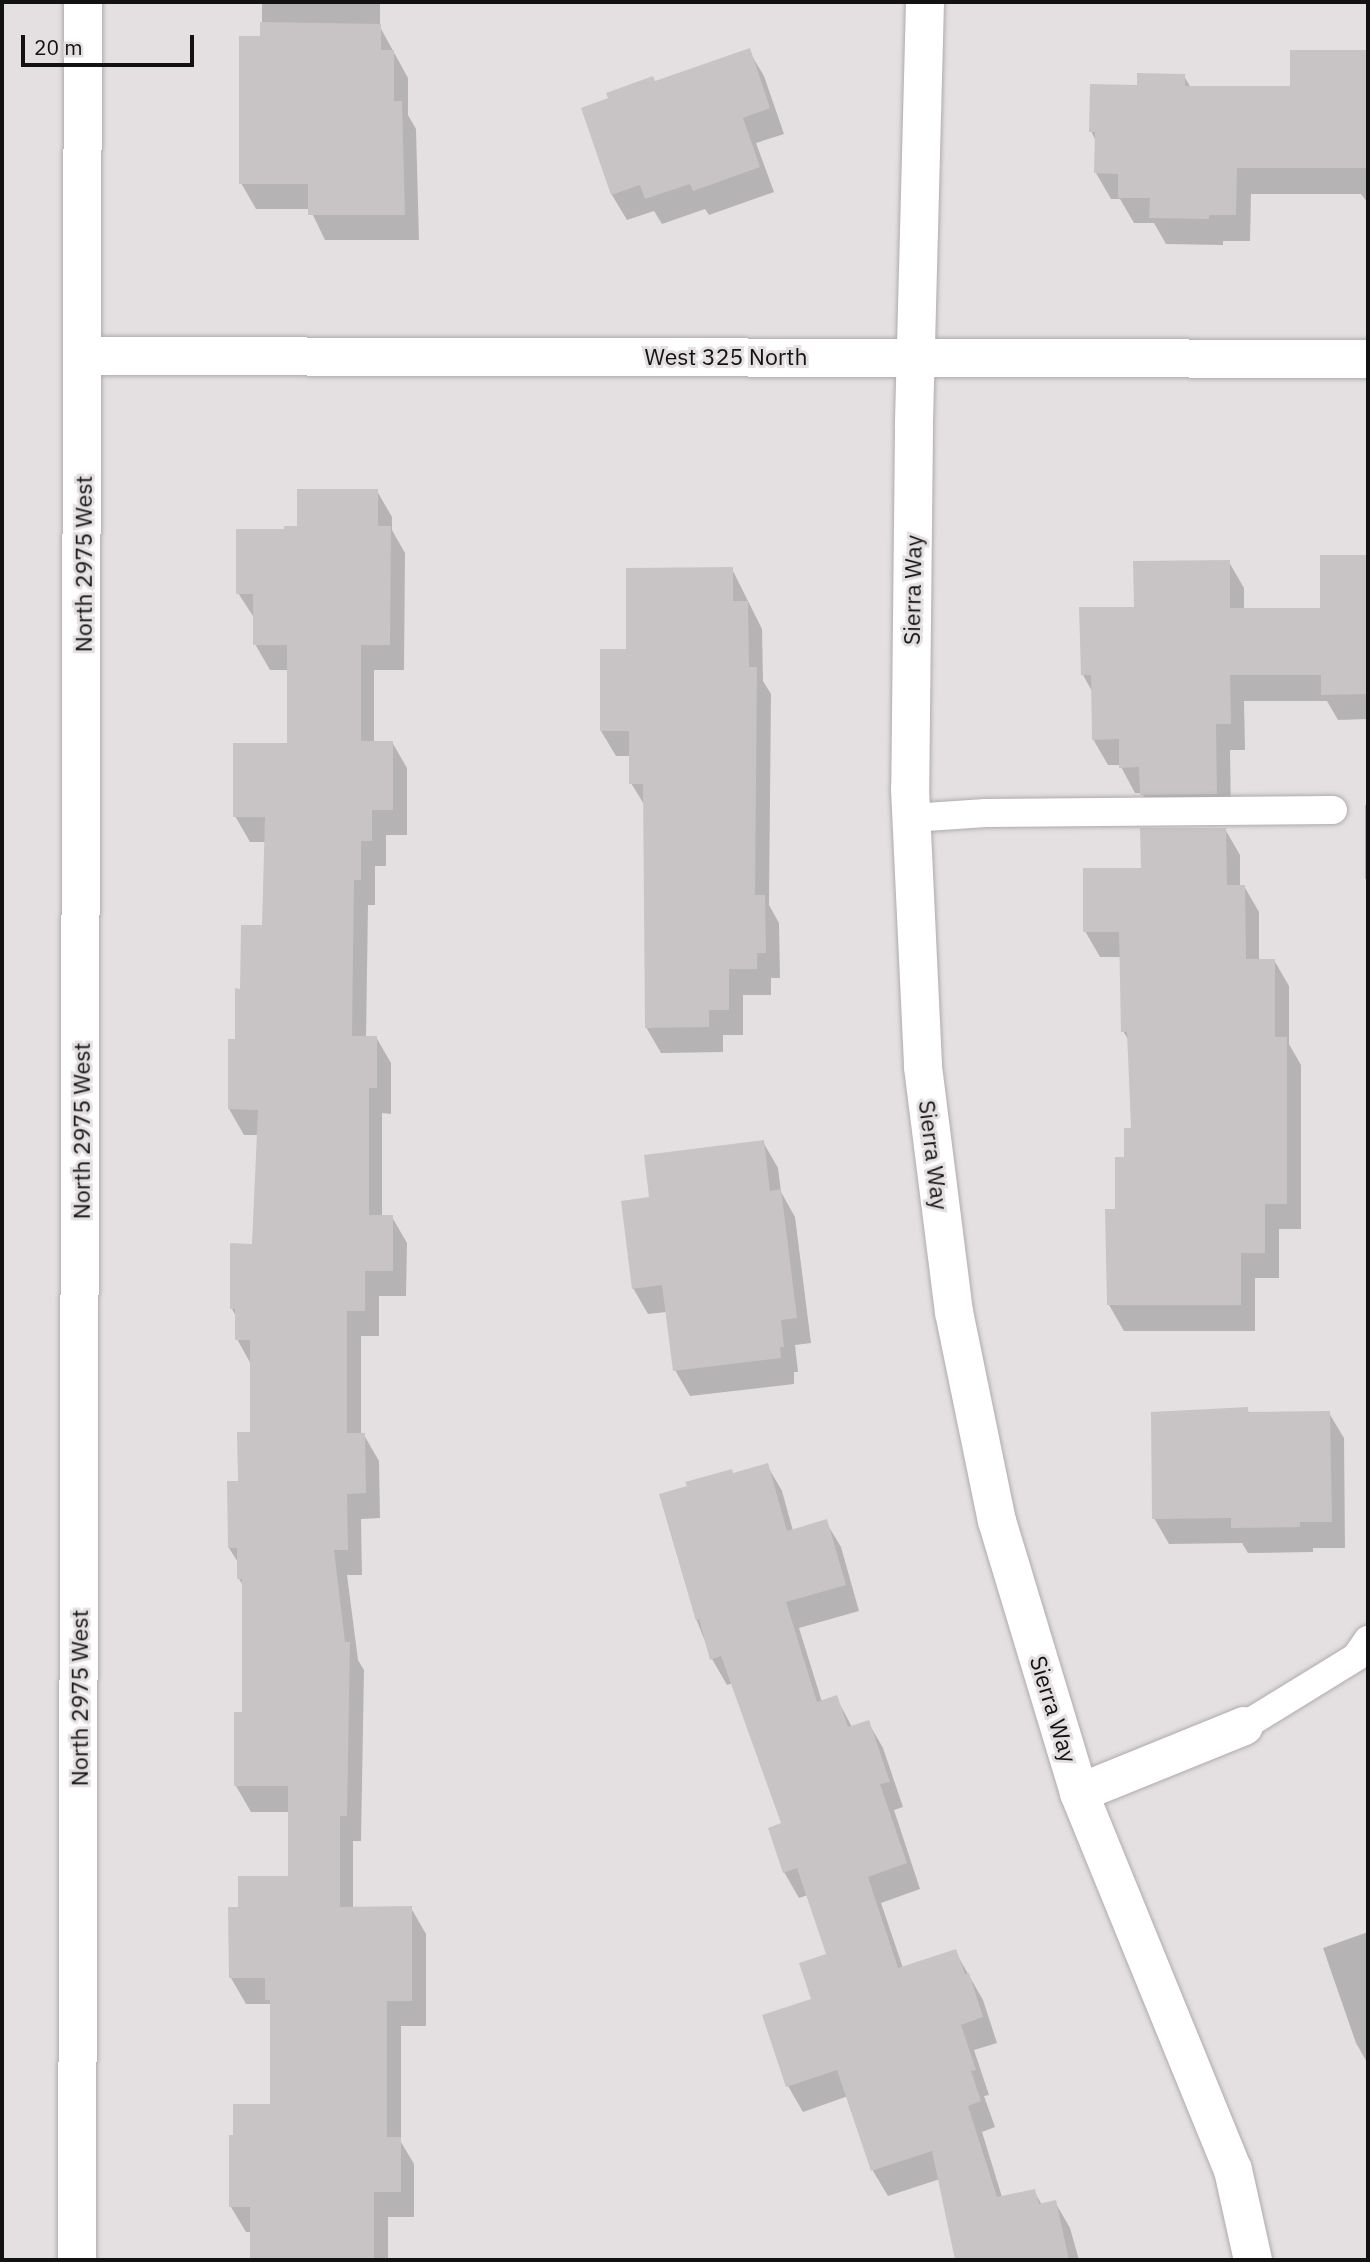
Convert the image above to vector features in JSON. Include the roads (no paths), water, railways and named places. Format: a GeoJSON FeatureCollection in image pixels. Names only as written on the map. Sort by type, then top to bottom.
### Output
{"type":"FeatureCollection","features":[{"type":"Feature","properties":{"kind":"street","name":"North 2975 West"},"geometry":{"type":"LineString","coordinates":[[77,2260],[83,2]]}},
{"type":"Feature","properties":{"kind":"street","name":"Sierra Way"},"geometry":{"type":"LineString","coordinates":[[925,2],[916,356],[911,818],[923,1067],[954,1312],[997,1521],[1079,1793],[1233,2169],[1253,2260]]}},
{"type":"Feature","properties":{"kind":"street","name":"West 325 North"},"geometry":{"type":"LineString","coordinates":[[84,356],[1368,359]]}},
{"type":"Feature","properties":{"kind":"street"},"geometry":{"type":"LineString","coordinates":[[1079,1793],[1244,1726]]}},
{"type":"Feature","properties":{"kind":"lane"},"geometry":{"type":"LineString","coordinates":[[911,818],[986,813],[1333,810]]}},
{"type":"Feature","properties":{"kind":"lane"},"geometry":{"type":"LineString","coordinates":[[1244,1726],[1356,1657],[1368,1640]]}}]}
